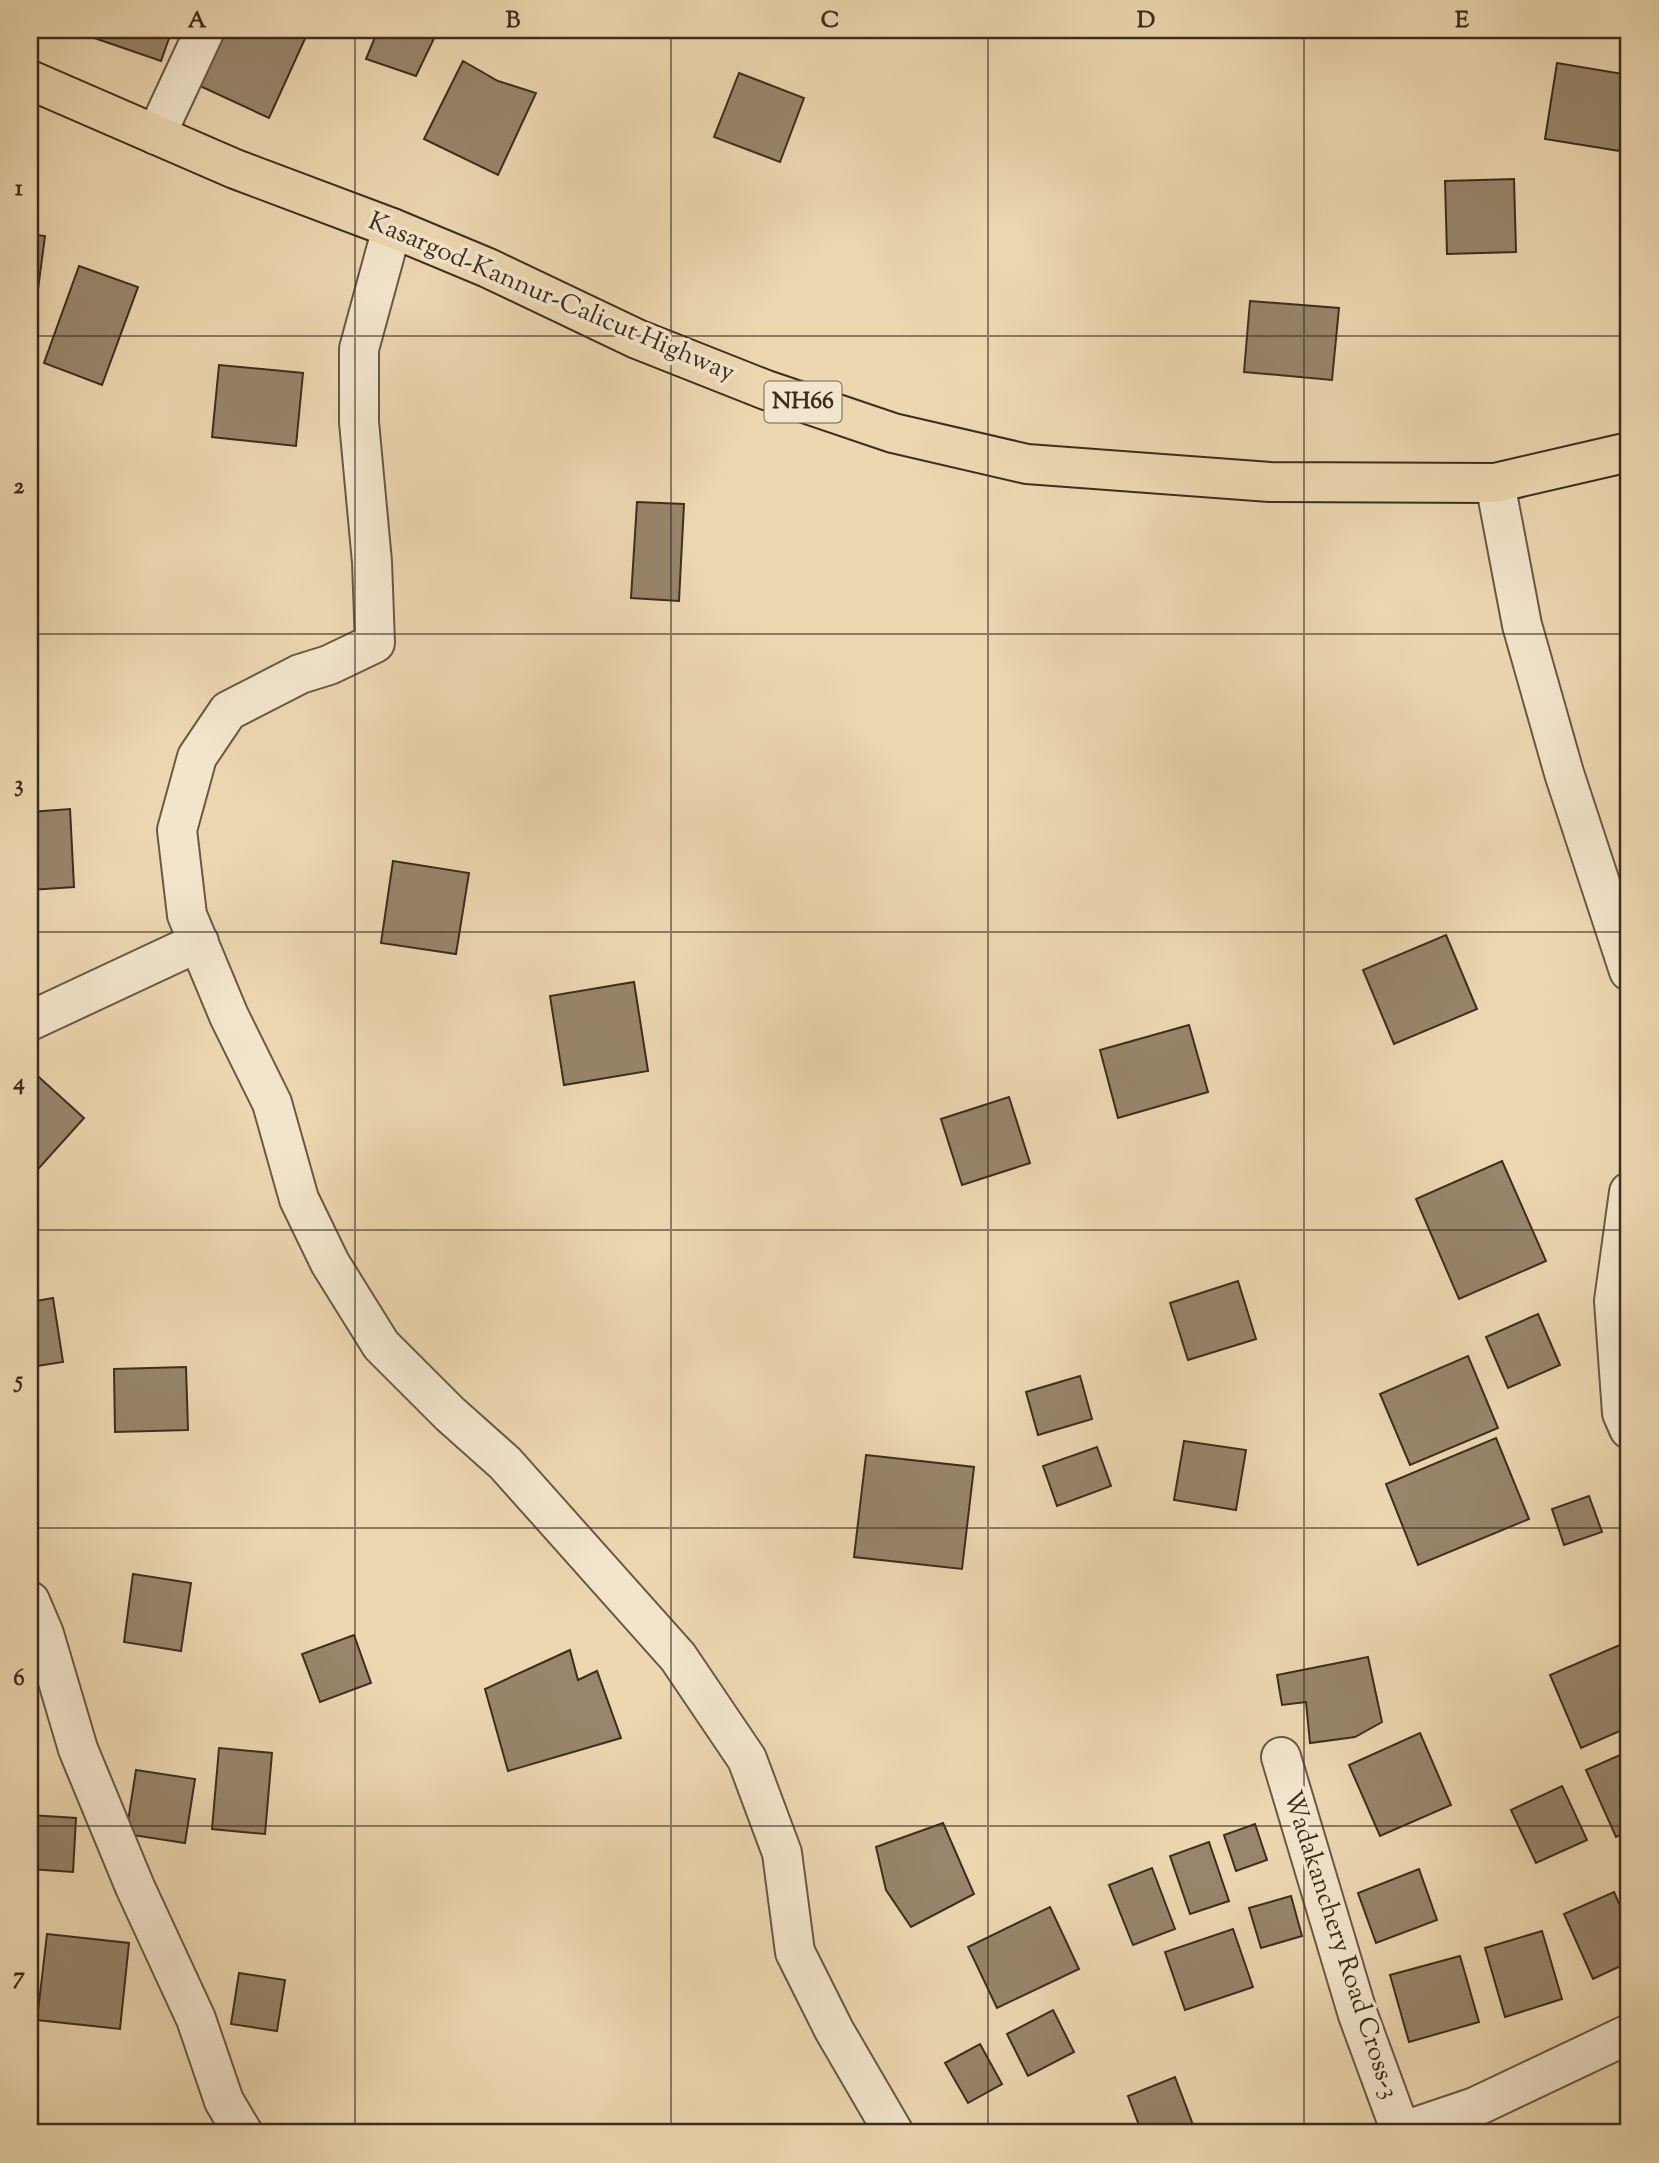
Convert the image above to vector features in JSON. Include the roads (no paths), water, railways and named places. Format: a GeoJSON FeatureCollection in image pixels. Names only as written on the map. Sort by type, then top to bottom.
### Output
{"type":"FeatureCollection","features":[{"type":"Feature","properties":{"kind":"highway","name":"Kasargod-Kannur-Calicut Highway"},"geometry":{"type":"LineString","coordinates":[[30,80],[235,169],[488,268],[637,339],[766,390],[893,433],[1000,458],[1027,464],[1270,482],[1495,483],[1629,452]]}},
{"type":"Feature","properties":{"kind":"street"},"geometry":{"type":"LineString","coordinates":[[156,135],[205,30]]}},
{"type":"Feature","properties":{"kind":"street"},"geometry":{"type":"LineString","coordinates":[[391,228],[359,349],[359,422],[372,562],[375,643],[329,665],[300,674],[229,711],[197,757],[177,830],[187,915],[229,1016],[272,1104],[299,1199],[330,1263],[381,1345],[450,1414],[505,1463],[678,1657],[747,1759],[782,1853],[795,1952],[834,2030],[894,2133]]}},
{"type":"Feature","properties":{"kind":"street"},"geometry":{"type":"LineString","coordinates":[[1495,483],[1526,639],[1564,773],[1629,971]]}},
{"type":"Feature","properties":{"kind":"street"},"geometry":{"type":"LineString","coordinates":[[30,1021],[199,943]]}},
{"type":"Feature","properties":{"kind":"street"},"geometry":{"type":"LineString","coordinates":[[1627,1417],[1614,1301],[1629,1192]]}},
{"type":"Feature","properties":{"kind":"street"},"geometry":{"type":"LineString","coordinates":[[30,1601],[44,1634],[78,1749],[135,1887],[195,2019],[224,2101],[243,2133]]}},
{"type":"Feature","properties":{"kind":"street","name":"Wadakanchery Road Cross-3"},"geometry":{"type":"LineString","coordinates":[[1282,1757],[1358,2015],[1399,2133]]}},
{"type":"Feature","properties":{"kind":"street"},"geometry":{"type":"LineString","coordinates":[[1399,2133],[1475,2107],[1629,2034]]}}]}
